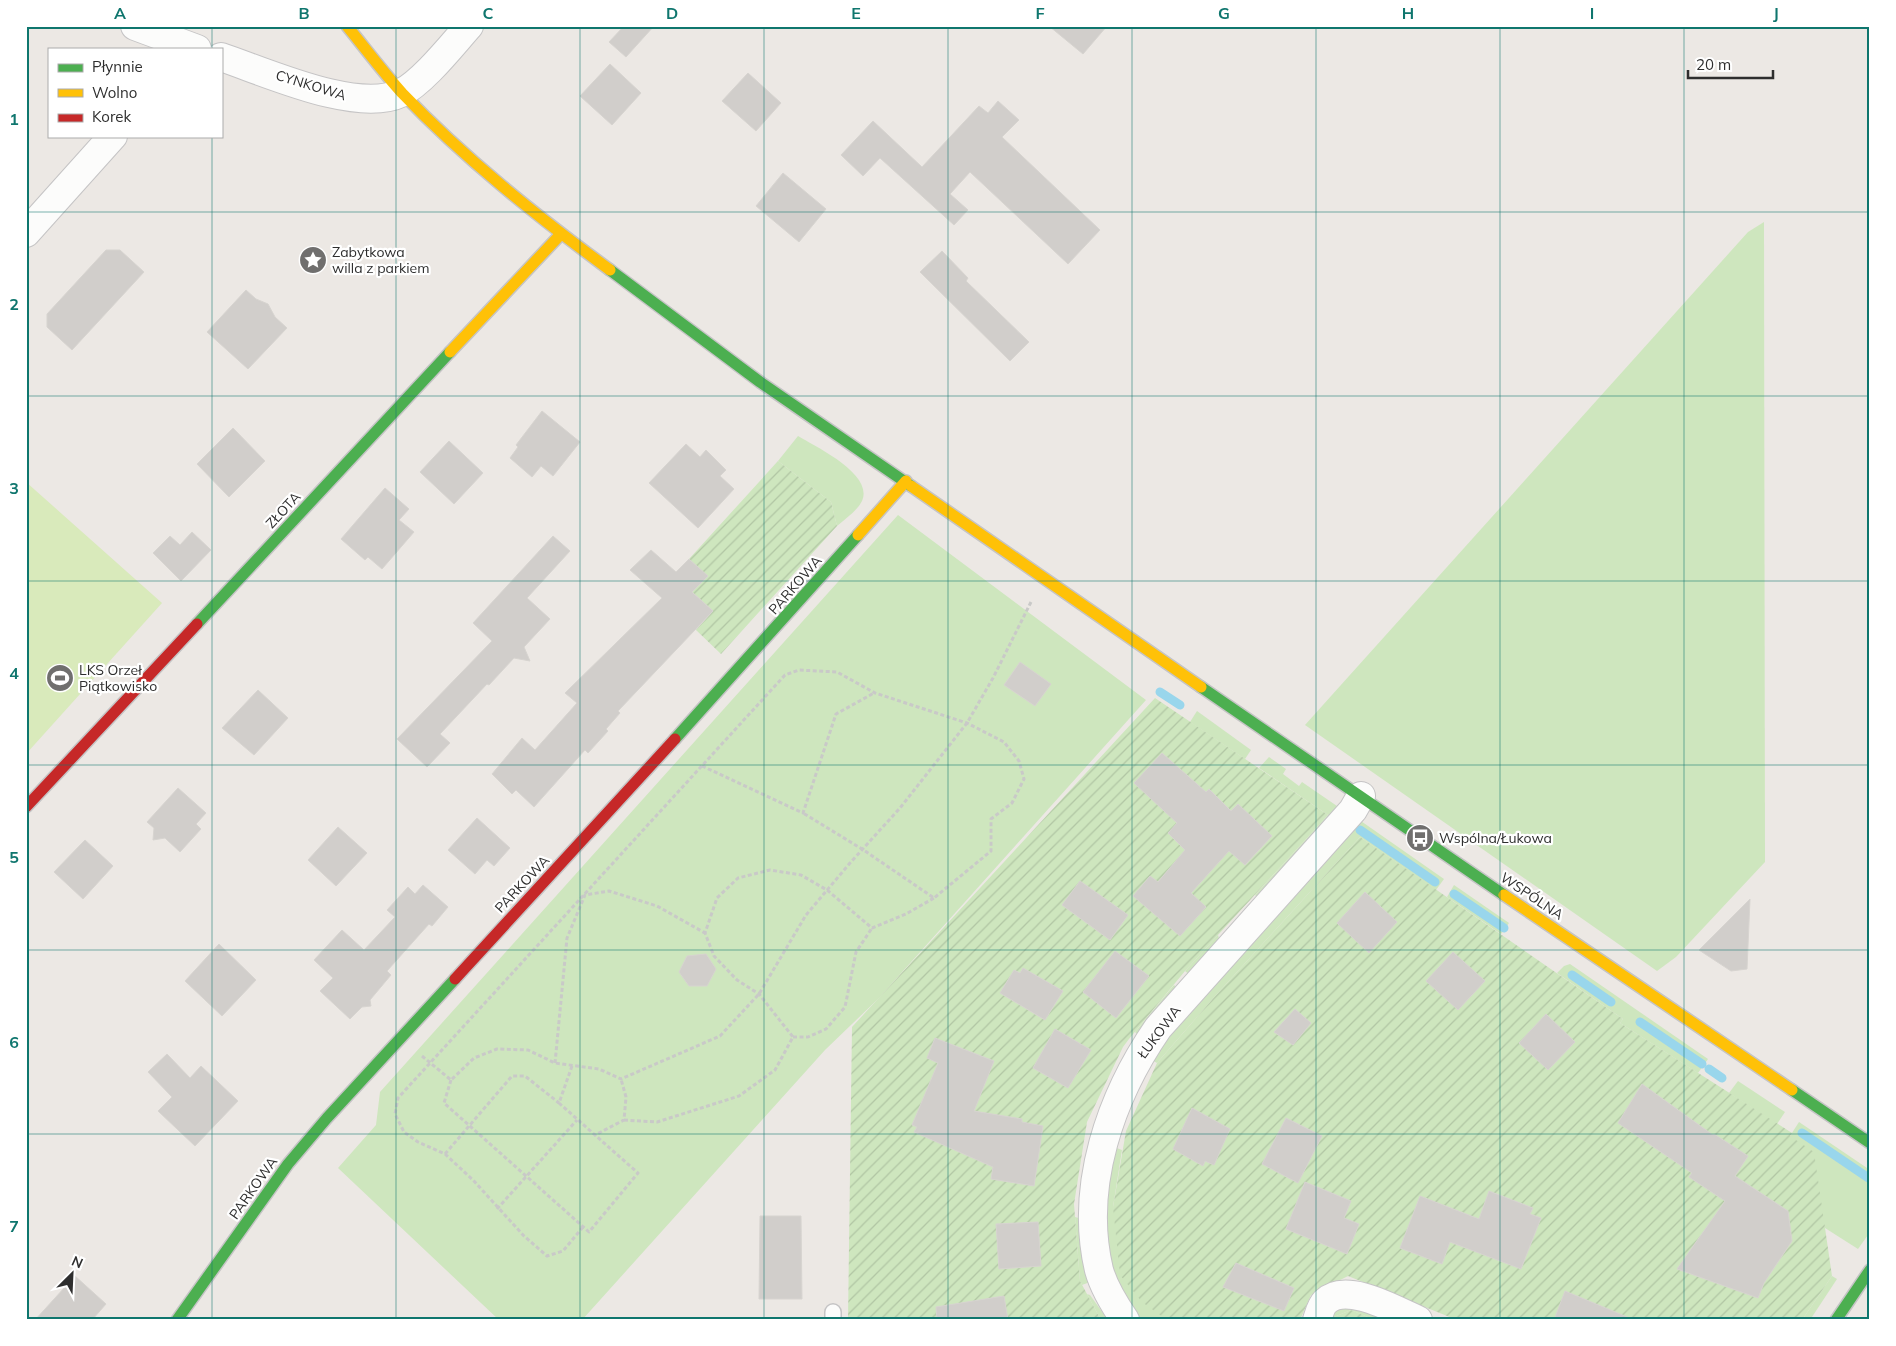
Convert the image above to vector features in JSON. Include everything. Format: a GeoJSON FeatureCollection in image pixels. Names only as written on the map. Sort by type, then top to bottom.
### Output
{"type":"FeatureCollection","features":[{"type":"Feature","properties":{"kind":"street"},"geometry":{"type":"LineString","coordinates":[[135,26],[187,47]]}},
{"type":"Feature","properties":{"kind":"street","name":"WSPÓLNA"},"geometry":{"type":"LineString","coordinates":[[347,26],[402,93],[480,167],[561,234],[760,382],[1870,1143]]}},
{"type":"Feature","properties":{"kind":"street"},"geometry":{"type":"LineString","coordinates":[[402,93],[428,71],[469,26]]}},
{"type":"Feature","properties":{"kind":"street","name":"CYNKOWA"},"geometry":{"type":"LineString","coordinates":[[222,57],[328,93],[356,99],[376,100],[402,93]]}},
{"type":"Feature","properties":{"kind":"street"},"geometry":{"type":"LineString","coordinates":[[26,233],[111,138]]}},
{"type":"Feature","properties":{"kind":"street","name":"ZŁOTA"},"geometry":{"type":"LineString","coordinates":[[26,806],[561,234]]}},
{"type":"Feature","properties":{"kind":"street","name":"PARKOWA"},"geometry":{"type":"LineString","coordinates":[[177,1320],[295,1156],[773,632],[906,481]]}},
{"type":"Feature","properties":{"kind":"street","name":"ŁUKOWA"},"geometry":{"type":"LineString","coordinates":[[1125,1320],[1110,1297],[1099,1271],[1095,1246],[1094,1211],[1098,1167],[1106,1132],[1121,1093],[1140,1054],[1158,1028],[1353,810],[1362,796]]}},
{"type":"Feature","properties":{"kind":"street"},"geometry":{"type":"LineString","coordinates":[[1836,1320],[1870,1270]]}},
{"type":"Feature","properties":{"kind":"street"},"geometry":{"type":"LineString","coordinates":[[1316,1320],[1324,1303],[1332,1298],[1348,1293],[1418,1320]]}},
{"type":"Feature","properties":{"kind":"path"},"geometry":{"type":"LineString","coordinates":[[445,1154],[469,1125],[512,1076],[525,1076],[560,1103],[638,1174],[589,1232],[583,1227],[469,1125],[444,1103],[451,1080],[474,1058],[497,1049],[528,1050],[555,1063],[599,1069],[621,1079],[720,1036],[760,994],[806,915],[900,808],[967,723],[993,678],[1044,577]]}},
{"type":"Feature","properties":{"kind":"path"},"geometry":{"type":"LineString","coordinates":[[583,1227],[563,1251],[547,1256],[497,1209],[474,1180],[445,1154],[418,1142],[404,1132],[395,1114],[398,1098],[785,675],[799,670],[837,672],[874,693],[967,723],[1004,742],[1019,760],[1024,779],[1012,803],[991,819],[991,851],[934,898],[906,914],[872,928],[856,952],[845,1007],[826,1029],[808,1037],[794,1037]]}},
{"type":"Feature","properties":{"kind":"path"},"geometry":{"type":"LineString","coordinates":[[803,814],[836,714],[874,693]]}},
{"type":"Feature","properties":{"kind":"path"},"geometry":{"type":"LineString","coordinates":[[702,766],[803,814],[862,849],[934,898]]}},
{"type":"Feature","properties":{"kind":"path"},"geometry":{"type":"LineString","coordinates":[[705,933],[717,898],[738,878],[770,870],[801,875],[827,890],[872,928]]}},
{"type":"Feature","properties":{"kind":"path"},"geometry":{"type":"LineString","coordinates":[[585,895],[609,891],[656,906],[705,933],[714,956],[737,980],[760,994],[794,1037]]}},
{"type":"Feature","properties":{"kind":"path"},"geometry":{"type":"LineString","coordinates":[[555,1063],[566,938],[585,895]]}},
{"type":"Feature","properties":{"kind":"path"},"geometry":{"type":"LineString","coordinates":[[595,1135],[624,1120],[657,1122],[739,1096],[776,1070],[794,1037]]}},
{"type":"Feature","properties":{"kind":"path"},"geometry":{"type":"LineString","coordinates":[[401,1038],[451,1080]]}},
{"type":"Feature","properties":{"kind":"path"},"geometry":{"type":"LineString","coordinates":[[560,1103],[572,1066]]}},
{"type":"Feature","properties":{"kind":"path"},"geometry":{"type":"LineString","coordinates":[[621,1079],[626,1097],[624,1120]]}},
{"type":"Feature","properties":{"kind":"path"},"geometry":{"type":"LineString","coordinates":[[497,1209],[577,1120]]}},
{"type":"Feature","properties":{"kind":"green space"},"geometry":{"type":"Polygon","coordinates":[[[1764,222],[1765,862],[1676,957],[1657,971],[1305,725],[1748,232],[1764,222]]]}},
{"type":"Feature","properties":{"kind":"green space"},"geometry":{"type":"Polygon","coordinates":[[[798,436],[841,462],[860,481],[863,491],[860,505],[837,526],[831,502],[778,461],[798,436]]]}},
{"type":"Feature","properties":{"kind":"green space"},"geometry":{"type":"Polygon","coordinates":[[[778,461],[831,502],[837,526],[721,654],[696,630],[713,611],[692,592],[707,576],[689,559],[778,461]]]}},
{"type":"Feature","properties":{"kind":"green space","name":"LKS Orzeł Piątkowisko"},"geometry":{"type":"Polygon","coordinates":[[[26,482],[162,603],[26,754],[26,482]]]}},
{"type":"Feature","properties":{"kind":"green space"},"geometry":{"type":"Polygon","coordinates":[[[898,515],[1146,700],[878,999],[825,1050],[582,1320],[499,1320],[338,1168],[376,1125],[380,1092],[898,515]]]}},
{"type":"Feature","properties":{"kind":"green space"},"geometry":{"type":"Polygon","coordinates":[[[1155,698],[1328,815],[1185,971],[1129,1039],[1123,1047],[1087,1122],[1074,1204],[1080,1281],[1101,1320],[848,1320],[852,1027],[1155,698]]]}},
{"type":"Feature","properties":{"kind":"green space"},"geometry":{"type":"Polygon","coordinates":[[[1197,711],[1251,750],[1245,759],[1190,722],[1197,711]]]}},
{"type":"Feature","properties":{"kind":"green space"},"geometry":{"type":"Polygon","coordinates":[[[1269,757],[1286,769],[1283,774],[1299,786],[1302,782],[1337,806],[1336,811],[1257,897],[1255,895],[1328,815],[1259,768],[1269,757]]]}},
{"type":"Feature","properties":{"kind":"green space"},"geometry":{"type":"Polygon","coordinates":[[[1358,819],[1444,879],[1436,890],[1360,837],[1157,1063],[1150,1059],[1159,1045],[1358,819]]]}},
{"type":"Feature","properties":{"kind":"green space"},"geometry":{"type":"Polygon","coordinates":[[[1360,837],[1623,1019],[1620,1023],[1792,1133],[1790,1136],[1814,1152],[1832,1276],[1802,1320],[1457,1320],[1348,1276],[1311,1295],[1300,1320],[1167,1320],[1142,1302],[1120,1275],[1113,1207],[1126,1131],[1157,1063],[1360,837]]]}},
{"type":"Feature","properties":{"kind":"green space"},"geometry":{"type":"Polygon","coordinates":[[[1454,885],[1509,923],[1501,934],[1447,897],[1454,885]]]}},
{"type":"Feature","properties":{"kind":"green space"},"geometry":{"type":"Polygon","coordinates":[[[1218,935],[1220,942],[1190,975],[1185,971],[1218,935]]]}},
{"type":"Feature","properties":{"kind":"green space"},"geometry":{"type":"Polygon","coordinates":[[[1570,964],[1708,1059],[1698,1073],[1620,1023],[1623,1019],[1557,973],[1564,966],[1570,964]]]}},
{"type":"Feature","properties":{"kind":"green space"},"geometry":{"type":"Polygon","coordinates":[[[1174,985],[1177,988],[1139,1036],[1135,1032],[1174,985]]]}},
{"type":"Feature","properties":{"kind":"green space"},"geometry":{"type":"Polygon","coordinates":[[[1738,1081],[1785,1112],[1777,1124],[1729,1093],[1738,1081]]]}},
{"type":"Feature","properties":{"kind":"green space"},"geometry":{"type":"Polygon","coordinates":[[[1799,1122],[1870,1170],[1870,1232],[1858,1249],[1825,1228],[1790,1136],[1799,1122]]]}},
{"type":"Feature","properties":{"kind":"green space"},"geometry":{"type":"Polygon","coordinates":[[[1114,1147],[1122,1150],[1113,1207],[1167,1320],[1139,1320],[1124,1300],[1114,1280],[1106,1238],[1106,1216],[1114,1147]]]}},
{"type":"Feature","properties":{"kind":"green space"},"geometry":{"type":"Polygon","coordinates":[[[1075,1217],[1082,1219],[1090,1282],[1082,1285],[1080,1281],[1075,1217]]]}},
{"type":"Feature","properties":{"kind":"green space"},"geometry":{"type":"Polygon","coordinates":[[[1832,1276],[1837,1279],[1810,1320],[1802,1320],[1832,1276]]]}},
{"type":"Feature","properties":{"kind":"green space"},"geometry":{"type":"Polygon","coordinates":[[[1087,1294],[1090,1295],[1108,1320],[1101,1320],[1087,1294]]]}},
{"type":"Feature","properties":{"kind":"green space"},"geometry":{"type":"Polygon","coordinates":[[[1342,1302],[1392,1320],[1375,1320],[1351,1310],[1334,1317],[1333,1320],[1327,1320],[1342,1302]]]}},
{"type":"Feature","properties":{"kind":"green space"},"geometry":{"type":"Polygon","coordinates":[[[1351,1310],[1375,1320],[1333,1320],[1334,1317],[1351,1310]]]}},
{"type":"Feature","properties":{"kind":"green space"},"geometry":{"type":"Polygon","coordinates":[[[675,1318],[821,1319],[821,1320],[675,1320],[675,1318]]]}},
{"type":"Feature","properties":{"kind":"building"},"geometry":{"type":"Polygon","coordinates":[[[624,26],[654,26],[626,57],[609,42],[624,26]]]}},
{"type":"Feature","properties":{"kind":"building"},"geometry":{"type":"Polygon","coordinates":[[[1049,26],[1107,26],[1083,54],[1049,26]]]}},
{"type":"Feature","properties":{"kind":"building"},"geometry":{"type":"Polygon","coordinates":[[[610,64],[641,93],[612,125],[580,96],[610,64]]]}},
{"type":"Feature","properties":{"kind":"building"},"geometry":{"type":"Polygon","coordinates":[[[748,73],[781,103],[756,131],[722,101],[748,73]]]}},
{"type":"Feature","properties":{"kind":"building"},"geometry":{"type":"Polygon","coordinates":[[[998,101],[1019,120],[1002,137],[1100,230],[1068,264],[970,172],[950,194],[968,210],[954,225],[880,158],[863,176],[841,155],[873,121],[922,167],[979,106],[988,113],[998,101]]]}},
{"type":"Feature","properties":{"kind":"building"},"geometry":{"type":"Polygon","coordinates":[[[783,173],[826,209],[799,242],[756,206],[783,173]]]}},
{"type":"Feature","properties":{"kind":"building"},"geometry":{"type":"Polygon","coordinates":[[[106,250],[120,250],[144,272],[72,350],[47,327],[47,314],[106,250]]]}},
{"type":"Feature","properties":{"kind":"building"},"geometry":{"type":"Polygon","coordinates":[[[942,251],[968,278],[966,281],[1029,342],[1010,361],[920,272],[942,251]]]}},
{"type":"Feature","properties":{"kind":"building"},"geometry":{"type":"Polygon","coordinates":[[[246,290],[256,299],[268,304],[275,317],[287,328],[248,369],[207,332],[246,290]]]}},
{"type":"Feature","properties":{"kind":"building"},"geometry":{"type":"Polygon","coordinates":[[[542,411],[580,442],[553,476],[541,466],[532,477],[510,458],[518,447],[516,445],[542,411]]]}},
{"type":"Feature","properties":{"kind":"building"},"geometry":{"type":"Polygon","coordinates":[[[233,428],[265,461],[229,497],[197,464],[233,428]]]}},
{"type":"Feature","properties":{"kind":"building"},"geometry":{"type":"Polygon","coordinates":[[[449,441],[483,473],[454,504],[420,472],[449,441]]]}},
{"type":"Feature","properties":{"kind":"building"},"geometry":{"type":"Polygon","coordinates":[[[686,444],[700,457],[706,450],[726,470],[720,476],[734,489],[698,528],[649,483],[686,444]]]}},
{"type":"Feature","properties":{"kind":"building"},"geometry":{"type":"Polygon","coordinates":[[[385,488],[409,509],[399,520],[414,532],[382,569],[368,557],[365,560],[341,539],[385,488]]]}},
{"type":"Feature","properties":{"kind":"building"},"geometry":{"type":"Polygon","coordinates":[[[192,532],[211,550],[181,581],[153,553],[170,536],[180,545],[192,532]]]}},
{"type":"Feature","properties":{"kind":"building"},"geometry":{"type":"Polygon","coordinates":[[[553,536],[570,551],[527,598],[550,619],[524,647],[530,661],[514,658],[489,685],[487,684],[440,734],[450,743],[427,767],[397,739],[492,641],[473,623],[553,536]]]}},
{"type":"Feature","properties":{"kind":"building"},"geometry":{"type":"Polygon","coordinates":[[[651,550],[676,572],[689,559],[708,576],[692,592],[713,611],[618,711],[620,713],[606,729],[608,731],[588,753],[585,750],[534,807],[516,790],[512,794],[492,774],[522,738],[535,750],[577,703],[565,693],[662,598],[630,570],[651,550]]]}},
{"type":"Feature","properties":{"kind":"building"},"geometry":{"type":"Polygon","coordinates":[[[1020,662],[1051,684],[1035,706],[1004,685],[1020,662]]]}},
{"type":"Feature","properties":{"kind":"building"},"geometry":{"type":"Polygon","coordinates":[[[258,690],[288,718],[254,755],[222,728],[258,690]]]}},
{"type":"Feature","properties":{"kind":"building"},"geometry":{"type":"Polygon","coordinates":[[[1162,753],[1206,792],[1209,789],[1231,811],[1238,804],[1272,836],[1245,865],[1229,851],[1191,893],[1206,907],[1180,936],[1133,896],[1150,876],[1158,882],[1185,850],[1168,833],[1177,823],[1134,783],[1162,753]]]}},
{"type":"Feature","properties":{"kind":"building"},"geometry":{"type":"Polygon","coordinates":[[[178,788],[206,813],[196,824],[201,829],[180,852],[165,838],[153,840],[154,828],[147,822],[178,788]]]}},
{"type":"Feature","properties":{"kind":"building"},"geometry":{"type":"Polygon","coordinates":[[[477,818],[510,848],[494,866],[487,860],[475,874],[448,850],[477,818]]]}},
{"type":"Feature","properties":{"kind":"building"},"geometry":{"type":"Polygon","coordinates":[[[338,827],[367,853],[336,886],[308,860],[338,827]]]}},
{"type":"Feature","properties":{"kind":"building"},"geometry":{"type":"Polygon","coordinates":[[[85,840],[113,866],[83,899],[54,872],[85,840]]]}},
{"type":"Feature","properties":{"kind":"building"},"geometry":{"type":"Polygon","coordinates":[[[1080,881],[1128,915],[1110,940],[1062,905],[1080,881]]]}},
{"type":"Feature","properties":{"kind":"building"},"geometry":{"type":"Polygon","coordinates":[[[423,885],[448,907],[432,926],[429,924],[387,971],[391,975],[370,1000],[371,1006],[362,1007],[350,1019],[320,991],[333,978],[314,960],[342,930],[364,950],[395,917],[387,910],[408,887],[415,894],[423,885]]]}},
{"type":"Feature","properties":{"kind":"building"},"geometry":{"type":"Polygon","coordinates":[[[1365,892],[1397,922],[1369,953],[1337,923],[1365,892]]]}},
{"type":"Feature","properties":{"kind":"building"},"geometry":{"type":"Polygon","coordinates":[[[1750,899],[1747,969],[1731,971],[1699,950],[1750,899]]]}},
{"type":"Feature","properties":{"kind":"building"},"geometry":{"type":"Polygon","coordinates":[[[219,944],[256,980],[222,1016],[185,981],[219,944]]]}},
{"type":"Feature","properties":{"kind":"building"},"geometry":{"type":"Polygon","coordinates":[[[1115,951],[1149,976],[1116,1018],[1083,992],[1115,951]]]}},
{"type":"Feature","properties":{"kind":"building"},"geometry":{"type":"Polygon","coordinates":[[[1453,952],[1485,981],[1458,1010],[1426,981],[1453,952]]]}},
{"type":"Feature","properties":{"kind":"building"},"geometry":{"type":"Polygon","coordinates":[[[706,954],[716,969],[707,986],[689,986],[679,972],[687,956],[706,954]]]}},
{"type":"Feature","properties":{"kind":"building"},"geometry":{"type":"Polygon","coordinates":[[[1023,968],[1063,991],[1045,1020],[1000,993],[1014,970],[1020,973],[1023,968]]]}},
{"type":"Feature","properties":{"kind":"building"},"geometry":{"type":"Polygon","coordinates":[[[1295,1009],[1311,1023],[1293,1045],[1274,1032],[1295,1009]]]}},
{"type":"Feature","properties":{"kind":"building"},"geometry":{"type":"Polygon","coordinates":[[[1546,1014],[1575,1042],[1548,1070],[1519,1043],[1546,1014]]]}},
{"type":"Feature","properties":{"kind":"building"},"geometry":{"type":"Polygon","coordinates":[[[1055,1029],[1091,1050],[1068,1088],[1033,1068],[1055,1029]]]}},
{"type":"Feature","properties":{"kind":"building"},"geometry":{"type":"Polygon","coordinates":[[[935,1038],[994,1061],[974,1111],[1022,1119],[1022,1122],[1043,1126],[1034,1186],[991,1179],[993,1167],[914,1132],[917,1127],[912,1125],[938,1063],[927,1058],[935,1038]]]}},
{"type":"Feature","properties":{"kind":"building"},"geometry":{"type":"Polygon","coordinates":[[[167,1054],[190,1078],[201,1066],[238,1101],[195,1146],[158,1111],[172,1097],[148,1072],[167,1054]]]}},
{"type":"Feature","properties":{"kind":"building"},"geometry":{"type":"Polygon","coordinates":[[[1642,1084],[1713,1135],[1748,1156],[1735,1176],[1788,1211],[1792,1241],[1764,1283],[1758,1298],[1677,1269],[1725,1201],[1689,1177],[1692,1173],[1618,1123],[1642,1084]]]}},
{"type":"Feature","properties":{"kind":"building"},"geometry":{"type":"Polygon","coordinates":[[[1192,1108],[1230,1129],[1214,1165],[1205,1161],[1203,1166],[1173,1149],[1192,1108]]]}},
{"type":"Feature","properties":{"kind":"building"},"geometry":{"type":"Polygon","coordinates":[[[1286,1118],[1322,1136],[1298,1183],[1262,1164],[1286,1118]]]}},
{"type":"Feature","properties":{"kind":"building"},"geometry":{"type":"Polygon","coordinates":[[[1305,1182],[1351,1201],[1344,1218],[1359,1224],[1347,1254],[1286,1229],[1305,1182]]]}},
{"type":"Feature","properties":{"kind":"building"},"geometry":{"type":"Polygon","coordinates":[[[1489,1191],[1533,1208],[1530,1214],[1541,1218],[1521,1269],[1450,1242],[1442,1264],[1400,1248],[1420,1196],[1479,1219],[1489,1191]]]}},
{"type":"Feature","properties":{"kind":"building"},"geometry":{"type":"Polygon","coordinates":[[[760,1216],[801,1216],[802,1299],[759,1299],[760,1216]]]}},
{"type":"Feature","properties":{"kind":"building"},"geometry":{"type":"Polygon","coordinates":[[[1038,1222],[1041,1266],[999,1269],[996,1224],[1038,1222]]]}},
{"type":"Feature","properties":{"kind":"building"},"geometry":{"type":"Polygon","coordinates":[[[1236,1263],[1294,1288],[1284,1311],[1223,1287],[1236,1263]]]}},
{"type":"Feature","properties":{"kind":"building"},"geometry":{"type":"Polygon","coordinates":[[[75,1276],[106,1304],[92,1320],[35,1320],[75,1276]]]}},
{"type":"Feature","properties":{"kind":"building"},"geometry":{"type":"Polygon","coordinates":[[[1565,1291],[1632,1319],[1632,1320],[1554,1320],[1565,1291]]]}},
{"type":"Feature","properties":{"kind":"building"},"geometry":{"type":"Polygon","coordinates":[[[1004,1296],[1008,1320],[937,1320],[936,1307],[1004,1296]]]}},
{"type":"Feature","properties":{"kind":"waterway"},"geometry":{"type":"LineString","coordinates":[[1160,692],[1180,705]]}},
{"type":"Feature","properties":{"kind":"waterway"},"geometry":{"type":"LineString","coordinates":[[1360,830],[1435,882]]}},
{"type":"Feature","properties":{"kind":"waterway"},"geometry":{"type":"LineString","coordinates":[[1454,894],[1504,928]]}},
{"type":"Feature","properties":{"kind":"waterway"},"geometry":{"type":"LineString","coordinates":[[1572,975],[1611,1002]]}},
{"type":"Feature","properties":{"kind":"waterway"},"geometry":{"type":"LineString","coordinates":[[1640,1022],[1702,1064]]}},
{"type":"Feature","properties":{"kind":"waterway"},"geometry":{"type":"LineString","coordinates":[[1709,1069],[1722,1078]]}},
{"type":"Feature","properties":{"kind":"waterway"},"geometry":{"type":"LineString","coordinates":[[1802,1133],[1870,1179]]}},
{"type":"Feature","properties":{"kind":"traffic: fast"},"geometry":{"type":"LineString","coordinates":[[610,270],[760,382],[911,486]]}},
{"type":"Feature","properties":{"kind":"traffic: fast"},"geometry":{"type":"LineString","coordinates":[[197,624],[450,352]]}},
{"type":"Feature","properties":{"kind":"traffic: fast"},"geometry":{"type":"LineString","coordinates":[[675,739],[858,535]]}},
{"type":"Feature","properties":{"kind":"traffic: fast"},"geometry":{"type":"LineString","coordinates":[[1201,687],[1504,895]]}},
{"type":"Feature","properties":{"kind":"traffic: fast"},"geometry":{"type":"LineString","coordinates":[[177,1320],[288,1164],[327,1118],[455,979]]}},
{"type":"Feature","properties":{"kind":"traffic: fast"},"geometry":{"type":"LineString","coordinates":[[1792,1090],[1870,1143]]}},
{"type":"Feature","properties":{"kind":"traffic: fast"},"geometry":{"type":"LineString","coordinates":[[1836,1320],[1870,1270]]}},
{"type":"Feature","properties":{"kind":"traffic: slow"},"geometry":{"type":"LineString","coordinates":[[347,26],[402,93],[451,141],[529,208],[610,270]]}},
{"type":"Feature","properties":{"kind":"traffic: slow"},"geometry":{"type":"LineString","coordinates":[[450,352],[561,234]]}},
{"type":"Feature","properties":{"kind":"traffic: slow"},"geometry":{"type":"LineString","coordinates":[[858,535],[906,481]]}},
{"type":"Feature","properties":{"kind":"traffic: slow"},"geometry":{"type":"LineString","coordinates":[[911,486],[1201,687]]}},
{"type":"Feature","properties":{"kind":"traffic: slow"},"geometry":{"type":"LineString","coordinates":[[1504,895],[1792,1090]]}},
{"type":"Feature","properties":{"kind":"traffic: jam"},"geometry":{"type":"LineString","coordinates":[[26,807],[197,624]]}},
{"type":"Feature","properties":{"kind":"traffic: jam"},"geometry":{"type":"LineString","coordinates":[[455,979],[675,739]]}},
{"type":"Feature","properties":{"kind":"place","name":"Zabytkowa willa z parkiem"},"geometry":{"type":"Point","coordinates":[313,260]}},
{"type":"Feature","properties":{"kind":"place","name":"LKS Orzeł Piątkowisko"},"geometry":{"type":"Point","coordinates":[60,678]}},
{"type":"Feature","properties":{"kind":"place","name":"Wspólna/Łukowa"},"geometry":{"type":"Point","coordinates":[1420,838]}}]}
